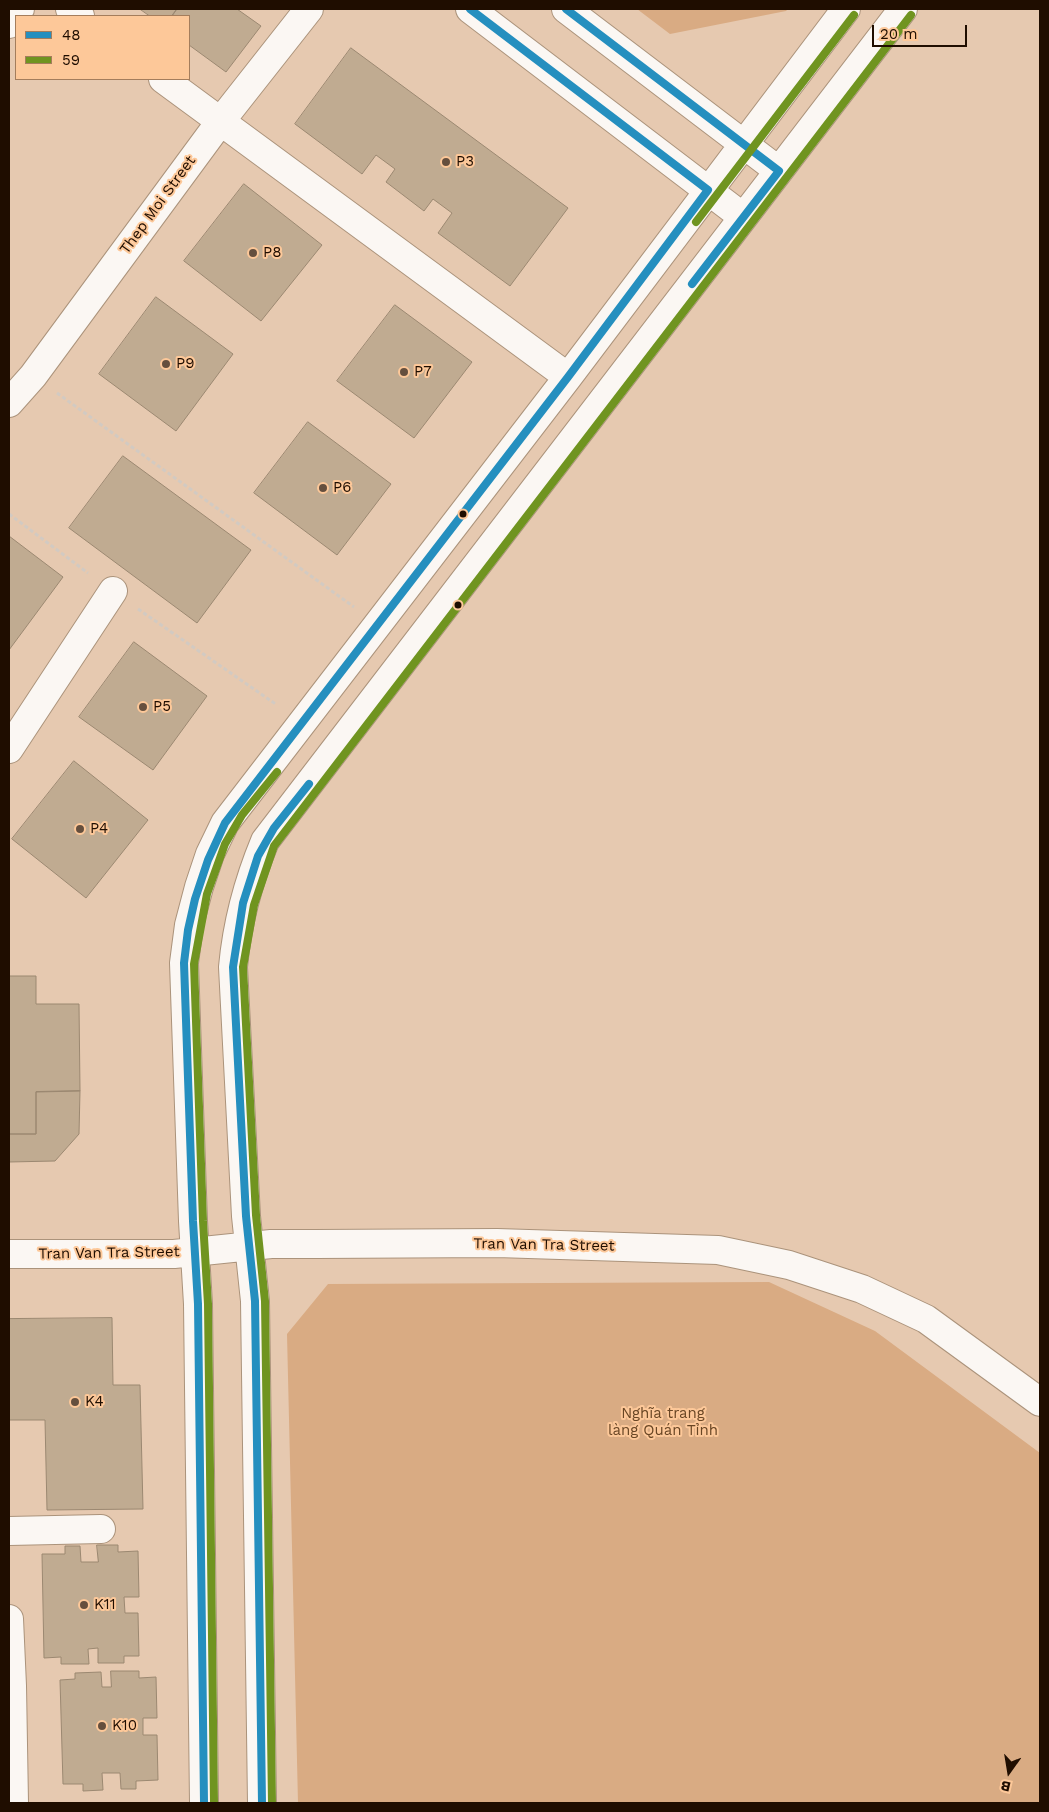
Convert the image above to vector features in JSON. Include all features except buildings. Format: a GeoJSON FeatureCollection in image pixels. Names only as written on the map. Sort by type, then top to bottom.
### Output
{"type":"FeatureCollection","features":[{"type":"Feature","properties":{"kind":"street","name":"Thep Moi Street"},"geometry":{"type":"LineString","coordinates":[[9,403],[33,376],[220,122],[310,9]]}},
{"type":"Feature","properties":{"kind":"street"},"geometry":{"type":"LineString","coordinates":[[470,9],[743,217]]}},
{"type":"Feature","properties":{"kind":"street"},"geometry":{"type":"LineString","coordinates":[[566,9],[779,171]]}},
{"type":"Feature","properties":{"kind":"street"},"geometry":{"type":"LineString","coordinates":[[204,1803],[198,1304],[184,963],[189,925],[210,854],[225,823],[568,377],[846,9]]}},
{"type":"Feature","properties":{"kind":"street"},"geometry":{"type":"LineString","coordinates":[[262,1803],[255,1301],[249,1246],[233,968],[236,934],[252,872],[265,841],[903,9]]}},
{"type":"Feature","properties":{"kind":"street"},"geometry":{"type":"LineString","coordinates":[[164,80],[568,377]]}},
{"type":"Feature","properties":{"kind":"street"},"geometry":{"type":"LineString","coordinates":[[9,749],[112,591]]}},
{"type":"Feature","properties":{"kind":"street","name":"Tran Van Tra Street"},"geometry":{"type":"LineString","coordinates":[[9,1254],[174,1254],[271,1244],[497,1243],[718,1250],[789,1265],[862,1289],[926,1318],[1040,1402]]}},
{"type":"Feature","properties":{"kind":"street"},"geometry":{"type":"LineString","coordinates":[[9,1531],[101,1530]]}},
{"type":"Feature","properties":{"kind":"street"},"geometry":{"type":"LineString","coordinates":[[9,1619],[14,1803]]}},
{"type":"Feature","properties":{"kind":"path"},"geometry":{"type":"LineString","coordinates":[[33,376],[377,623]]}},
{"type":"Feature","properties":{"kind":"path"},"geometry":{"type":"LineString","coordinates":[[9,514],[112,591],[302,723]]}},
{"type":"Feature","properties":{"kind":"green space"},"geometry":{"type":"Polygon","coordinates":[[[637,9],[788,9],[786,11],[670,34],[637,9]]]}},
{"type":"Feature","properties":{"kind":"green space","name":"Nghĩa trang làng Quán Tỉnh"},"geometry":{"type":"Polygon","coordinates":[[[769,1282],[875,1331],[1040,1453],[1040,1803],[298,1803],[287,1334],[328,1284],[769,1282]]]}},
{"type":"Feature","properties":{"kind":"transit line","name":"48"},"geometry":{"type":"LineString","coordinates":[[204,1803],[198,1304],[193,1221],[184,963],[188,930],[195,899],[208,860],[225,823],[568,377],[708,190],[470,9]]}},
{"type":"Feature","properties":{"kind":"transit line","name":"48"},"geometry":{"type":"LineString","coordinates":[[566,9],[779,171],[692,284]]}},
{"type":"Feature","properties":{"kind":"transit line","name":"59"},"geometry":{"type":"LineString","coordinates":[[696,222],[854,15]]}},
{"type":"Feature","properties":{"kind":"transit line","name":"59"},"geometry":{"type":"LineString","coordinates":[[272,1803],[265,1301],[256,1215],[243,967],[254,905],[274,846],[911,15]]}},
{"type":"Feature","properties":{"kind":"transit line","name":"59"},"geometry":{"type":"LineString","coordinates":[[214,1803],[208,1304],[203,1221],[194,964],[207,894],[225,844],[242,815],[277,772]]}},
{"type":"Feature","properties":{"kind":"transit line","name":"48"},"geometry":{"type":"LineString","coordinates":[[262,1803],[255,1301],[246,1216],[233,967],[243,903],[258,856],[274,828],[309,784]]}},
{"type":"Feature","properties":{"kind":"place","name":"P3"},"geometry":{"type":"Point","coordinates":[446,162]}},
{"type":"Feature","properties":{"kind":"place","name":"P8"},"geometry":{"type":"Point","coordinates":[253,253]}},
{"type":"Feature","properties":{"kind":"place","name":"P9"},"geometry":{"type":"Point","coordinates":[166,364]}},
{"type":"Feature","properties":{"kind":"place","name":"P7"},"geometry":{"type":"Point","coordinates":[404,372]}},
{"type":"Feature","properties":{"kind":"place","name":"P6"},"geometry":{"type":"Point","coordinates":[323,488]}},
{"type":"Feature","properties":{"kind":"place","name":"P5"},"geometry":{"type":"Point","coordinates":[143,707]}},
{"type":"Feature","properties":{"kind":"place","name":"P4"},"geometry":{"type":"Point","coordinates":[80,829]}},
{"type":"Feature","properties":{"kind":"place","name":"K4"},"geometry":{"type":"Point","coordinates":[75,1402]}},
{"type":"Feature","properties":{"kind":"place","name":"K11"},"geometry":{"type":"Point","coordinates":[84,1605]}},
{"type":"Feature","properties":{"kind":"place","name":"K10"},"geometry":{"type":"Point","coordinates":[102,1726]}}]}
